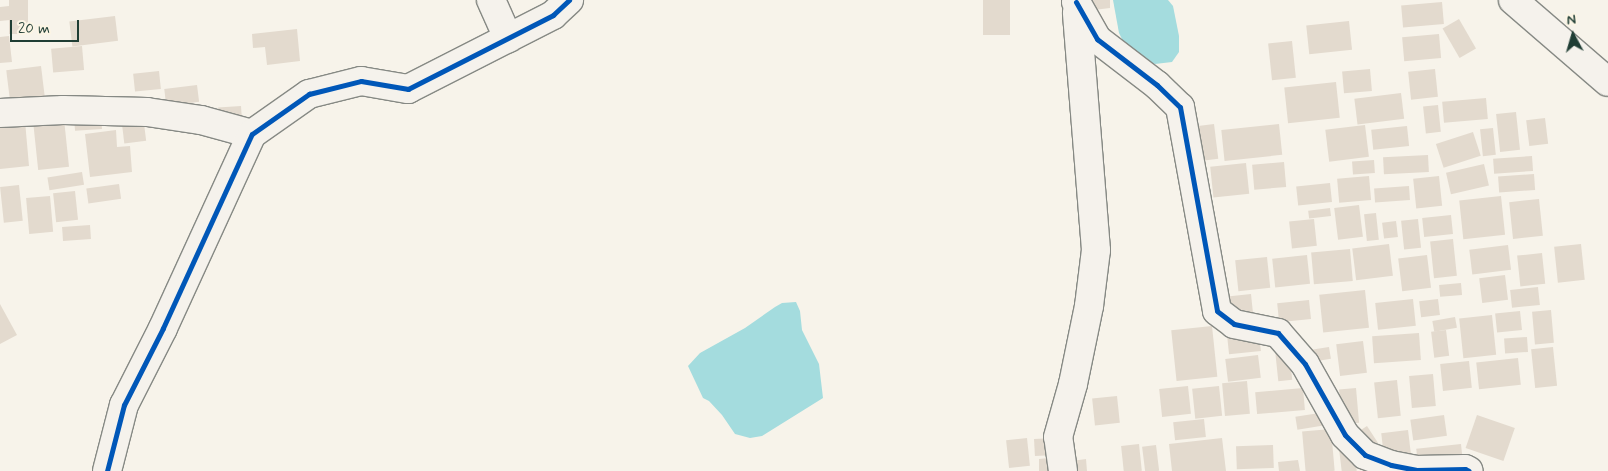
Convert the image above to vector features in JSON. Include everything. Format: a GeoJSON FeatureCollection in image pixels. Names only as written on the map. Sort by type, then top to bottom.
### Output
{"type":"FeatureCollection","features":[{"type":"Feature","properties":{"kind":"street"},"geometry":{"type":"LineString","coordinates":[[491,0],[508,38]]}},
{"type":"Feature","properties":{"kind":"street"},"geometry":{"type":"LineString","coordinates":[[107,471],[124,405],[163,328],[252,134],[309,94],[361,81],[408,89],[553,15],[569,0]]}},
{"type":"Feature","properties":{"kind":"street"},"geometry":{"type":"LineString","coordinates":[[1513,0],[1608,82]]}},
{"type":"Feature","properties":{"kind":"street"},"geometry":{"type":"LineString","coordinates":[[1063,471],[1058,437],[1073,384],[1089,306],[1096,250],[1076,1]]}},
{"type":"Feature","properties":{"kind":"street"},"geometry":{"type":"LineString","coordinates":[[1076,1],[1096,40],[1157,85],[1180,107],[1217,311],[1234,324],[1278,334],[1305,364],[1345,434],[1365,455],[1392,466],[1416,470],[1465,469],[1469,471]]}},
{"type":"Feature","properties":{"kind":"street"},"geometry":{"type":"LineString","coordinates":[[0,113],[63,110],[147,112],[201,120],[252,134]]}},
{"type":"Feature","properties":{"kind":"water"},"geometry":{"type":"Polygon","coordinates":[[[1113,0],[1168,0],[1173,6],[1179,36],[1179,52],[1172,62],[1155,64],[1125,45],[1119,33],[1113,0]]]}},
{"type":"Feature","properties":{"kind":"water"},"geometry":{"type":"Polygon","coordinates":[[[796,302],[800,311],[802,330],[819,364],[823,398],[762,436],[750,438],[735,434],[722,415],[709,401],[703,398],[688,366],[700,353],[745,328],[775,307],[782,303],[796,302]]]}},
{"type":"Feature","properties":{"kind":"building"},"geometry":{"type":"Polygon","coordinates":[[[9,0],[28,0],[28,34],[9,34],[9,0]]]}},
{"type":"Feature","properties":{"kind":"building"},"geometry":{"type":"Polygon","coordinates":[[[983,0],[1010,0],[1010,35],[983,35],[983,0]]]}},
{"type":"Feature","properties":{"kind":"building"},"geometry":{"type":"Polygon","coordinates":[[[1093,0],[1110,0],[1110,8],[1094,10],[1093,0]]]}},
{"type":"Feature","properties":{"kind":"building"},"geometry":{"type":"Polygon","coordinates":[[[1442,2],[1444,24],[1403,27],[1401,6],[1442,2]]]}},
{"type":"Feature","properties":{"kind":"building"},"geometry":{"type":"Polygon","coordinates":[[[9,6],[10,20],[0,21],[0,7],[9,6]]]}},
{"type":"Feature","properties":{"kind":"building"},"geometry":{"type":"Polygon","coordinates":[[[115,16],[118,41],[72,46],[69,22],[115,16]]]}},
{"type":"Feature","properties":{"kind":"building"},"geometry":{"type":"Polygon","coordinates":[[[1459,19],[1476,48],[1460,58],[1443,28],[1459,19]]]}},
{"type":"Feature","properties":{"kind":"building"},"geometry":{"type":"Polygon","coordinates":[[[1349,21],[1352,50],[1309,54],[1306,25],[1349,21]]]}},
{"type":"Feature","properties":{"kind":"building"},"geometry":{"type":"Polygon","coordinates":[[[297,29],[300,61],[267,65],[265,47],[253,48],[252,34],[297,29]]]}},
{"type":"Feature","properties":{"kind":"building"},"geometry":{"type":"Polygon","coordinates":[[[1439,34],[1441,58],[1404,61],[1402,37],[1439,34]]]}},
{"type":"Feature","properties":{"kind":"building"},"geometry":{"type":"Polygon","coordinates":[[[9,36],[12,62],[0,63],[0,37],[9,36]]]}},
{"type":"Feature","properties":{"kind":"building"},"geometry":{"type":"Polygon","coordinates":[[[1292,41],[1296,78],[1272,80],[1268,44],[1292,41]]]}},
{"type":"Feature","properties":{"kind":"building"},"geometry":{"type":"Polygon","coordinates":[[[82,46],[84,70],[53,73],[51,49],[82,46]]]}},
{"type":"Feature","properties":{"kind":"building"},"geometry":{"type":"Polygon","coordinates":[[[41,66],[45,101],[11,105],[6,70],[41,66]]]}},
{"type":"Feature","properties":{"kind":"building"},"geometry":{"type":"Polygon","coordinates":[[[1370,69],[1372,91],[1344,93],[1342,71],[1370,69]]]}},
{"type":"Feature","properties":{"kind":"building"},"geometry":{"type":"Polygon","coordinates":[[[1435,69],[1438,97],[1411,100],[1408,72],[1435,69]]]}},
{"type":"Feature","properties":{"kind":"building"},"geometry":{"type":"Polygon","coordinates":[[[159,71],[161,89],[135,92],[133,74],[159,71]]]}},
{"type":"Feature","properties":{"kind":"building"},"geometry":{"type":"Polygon","coordinates":[[[1336,82],[1340,118],[1288,123],[1284,87],[1336,82]]]}},
{"type":"Feature","properties":{"kind":"building"},"geometry":{"type":"Polygon","coordinates":[[[197,85],[199,102],[166,106],[164,89],[197,85]]]}},
{"type":"Feature","properties":{"kind":"building"},"geometry":{"type":"Polygon","coordinates":[[[1401,93],[1404,119],[1358,125],[1354,99],[1401,93]]]}},
{"type":"Feature","properties":{"kind":"building"},"geometry":{"type":"Polygon","coordinates":[[[1486,98],[1488,119],[1444,123],[1442,102],[1486,98]]]}},
{"type":"Feature","properties":{"kind":"building"},"geometry":{"type":"Polygon","coordinates":[[[1438,105],[1441,132],[1426,133],[1423,107],[1438,105]]]}},
{"type":"Feature","properties":{"kind":"building"},"geometry":{"type":"Polygon","coordinates":[[[241,106],[242,121],[219,123],[218,108],[241,106]]]}},
{"type":"Feature","properties":{"kind":"building"},"geometry":{"type":"Polygon","coordinates":[[[1516,112],[1520,150],[1500,152],[1496,114],[1516,112]]]}},
{"type":"Feature","properties":{"kind":"building"},"geometry":{"type":"Polygon","coordinates":[[[101,115],[102,129],[75,131],[74,117],[101,115]]]}},
{"type":"Feature","properties":{"kind":"building"},"geometry":{"type":"Polygon","coordinates":[[[143,115],[146,141],[124,143],[121,118],[143,115]]]}},
{"type":"Feature","properties":{"kind":"building"},"geometry":{"type":"Polygon","coordinates":[[[1545,118],[1548,144],[1529,146],[1526,120],[1545,118]]]}},
{"type":"Feature","properties":{"kind":"building"},"geometry":{"type":"Polygon","coordinates":[[[64,119],[69,167],[38,170],[33,122],[64,119]]]}},
{"type":"Feature","properties":{"kind":"building"},"geometry":{"type":"Polygon","coordinates":[[[25,121],[29,166],[0,169],[0,124],[25,121]]]}},
{"type":"Feature","properties":{"kind":"building"},"geometry":{"type":"Polygon","coordinates":[[[1214,124],[1218,159],[1198,161],[1194,126],[1214,124]]]}},
{"type":"Feature","properties":{"kind":"building"},"geometry":{"type":"Polygon","coordinates":[[[1279,124],[1282,155],[1225,161],[1221,130],[1279,124]]]}},
{"type":"Feature","properties":{"kind":"building"},"geometry":{"type":"Polygon","coordinates":[[[1365,125],[1369,157],[1329,162],[1325,130],[1365,125]]]}},
{"type":"Feature","properties":{"kind":"building"},"geometry":{"type":"Polygon","coordinates":[[[1407,126],[1409,146],[1373,150],[1371,130],[1407,126]]]}},
{"type":"Feature","properties":{"kind":"building"},"geometry":{"type":"Polygon","coordinates":[[[1493,128],[1496,155],[1483,156],[1480,129],[1493,128]]]}},
{"type":"Feature","properties":{"kind":"building"},"geometry":{"type":"Polygon","coordinates":[[[116,130],[117,147],[130,146],[132,172],[90,177],[85,134],[116,130]]]}},
{"type":"Feature","properties":{"kind":"building"},"geometry":{"type":"Polygon","coordinates":[[[1473,132],[1481,156],[1444,168],[1436,144],[1473,132]]]}},
{"type":"Feature","properties":{"kind":"building"},"geometry":{"type":"Polygon","coordinates":[[[1428,155],[1429,172],[1384,174],[1383,157],[1428,155]]]}},
{"type":"Feature","properties":{"kind":"building"},"geometry":{"type":"Polygon","coordinates":[[[1532,156],[1533,171],[1494,174],[1493,159],[1532,156]]]}},
{"type":"Feature","properties":{"kind":"building"},"geometry":{"type":"Polygon","coordinates":[[[1374,160],[1375,173],[1353,175],[1352,162],[1374,160]]]}},
{"type":"Feature","properties":{"kind":"building"},"geometry":{"type":"Polygon","coordinates":[[[1284,162],[1286,187],[1254,190],[1252,165],[1284,162]]]}},
{"type":"Feature","properties":{"kind":"building"},"geometry":{"type":"Polygon","coordinates":[[[1246,163],[1249,194],[1213,198],[1210,167],[1246,163]]]}},
{"type":"Feature","properties":{"kind":"building"},"geometry":{"type":"Polygon","coordinates":[[[1484,164],[1489,185],[1451,194],[1446,173],[1484,164]]]}},
{"type":"Feature","properties":{"kind":"building"},"geometry":{"type":"Polygon","coordinates":[[[82,172],[84,185],[49,190],[47,177],[82,172]]]}},
{"type":"Feature","properties":{"kind":"building"},"geometry":{"type":"Polygon","coordinates":[[[1534,174],[1535,190],[1499,192],[1498,177],[1534,174]]]}},
{"type":"Feature","properties":{"kind":"building"},"geometry":{"type":"Polygon","coordinates":[[[1369,176],[1371,200],[1339,203],[1337,179],[1369,176]]]}},
{"type":"Feature","properties":{"kind":"building"},"geometry":{"type":"Polygon","coordinates":[[[1439,176],[1442,206],[1416,209],[1413,179],[1439,176]]]}},
{"type":"Feature","properties":{"kind":"building"},"geometry":{"type":"Polygon","coordinates":[[[1330,183],[1332,202],[1298,205],[1296,187],[1330,183]]]}},
{"type":"Feature","properties":{"kind":"building"},"geometry":{"type":"Polygon","coordinates":[[[119,184],[121,199],[88,203],[86,189],[119,184]]]}},
{"type":"Feature","properties":{"kind":"building"},"geometry":{"type":"Polygon","coordinates":[[[19,185],[23,221],[4,223],[0,187],[19,185]]]}},
{"type":"Feature","properties":{"kind":"building"},"geometry":{"type":"Polygon","coordinates":[[[1409,186],[1410,200],[1375,202],[1374,188],[1409,186]]]}},
{"type":"Feature","properties":{"kind":"building"},"geometry":{"type":"Polygon","coordinates":[[[75,191],[78,220],[56,222],[53,193],[75,191]]]}},
{"type":"Feature","properties":{"kind":"building"},"geometry":{"type":"Polygon","coordinates":[[[50,196],[53,232],[29,234],[26,198],[50,196]]]}},
{"type":"Feature","properties":{"kind":"building"},"geometry":{"type":"Polygon","coordinates":[[[1501,196],[1505,235],[1463,239],[1459,200],[1501,196]]]}},
{"type":"Feature","properties":{"kind":"building"},"geometry":{"type":"Polygon","coordinates":[[[1539,199],[1543,236],[1513,239],[1509,202],[1539,199]]]}},
{"type":"Feature","properties":{"kind":"building"},"geometry":{"type":"Polygon","coordinates":[[[1359,205],[1363,237],[1338,240],[1334,208],[1359,205]]]}},
{"type":"Feature","properties":{"kind":"building"},"geometry":{"type":"Polygon","coordinates":[[[1330,208],[1331,216],[1309,219],[1308,211],[1330,208]]]}},
{"type":"Feature","properties":{"kind":"building"},"geometry":{"type":"Polygon","coordinates":[[[1376,213],[1379,240],[1367,241],[1364,214],[1376,213]]]}},
{"type":"Feature","properties":{"kind":"building"},"geometry":{"type":"Polygon","coordinates":[[[1451,215],[1453,234],[1424,237],[1422,218],[1451,215]]]}},
{"type":"Feature","properties":{"kind":"building"},"geometry":{"type":"Polygon","coordinates":[[[1314,219],[1317,246],[1292,248],[1289,222],[1314,219]]]}},
{"type":"Feature","properties":{"kind":"building"},"geometry":{"type":"Polygon","coordinates":[[[1418,219],[1421,248],[1404,250],[1401,221],[1418,219]]]}},
{"type":"Feature","properties":{"kind":"building"},"geometry":{"type":"Polygon","coordinates":[[[1396,221],[1398,237],[1384,239],[1382,223],[1396,221]]]}},
{"type":"Feature","properties":{"kind":"building"},"geometry":{"type":"Polygon","coordinates":[[[90,225],[91,239],[63,241],[62,227],[90,225]]]}},
{"type":"Feature","properties":{"kind":"building"},"geometry":{"type":"Polygon","coordinates":[[[1453,239],[1457,276],[1434,278],[1430,241],[1453,239]]]}},
{"type":"Feature","properties":{"kind":"building"},"geometry":{"type":"Polygon","coordinates":[[[1389,244],[1393,276],[1356,280],[1352,249],[1389,244]]]}},
{"type":"Feature","properties":{"kind":"building"},"geometry":{"type":"Polygon","coordinates":[[[1581,244],[1585,280],[1558,283],[1554,247],[1581,244]]]}},
{"type":"Feature","properties":{"kind":"building"},"geometry":{"type":"Polygon","coordinates":[[[1508,245],[1511,270],[1472,275],[1469,250],[1508,245]]]}},
{"type":"Feature","properties":{"kind":"building"},"geometry":{"type":"Polygon","coordinates":[[[1350,249],[1353,281],[1314,284],[1311,252],[1350,249]]]}},
{"type":"Feature","properties":{"kind":"building"},"geometry":{"type":"Polygon","coordinates":[[[1542,253],[1545,284],[1520,286],[1517,256],[1542,253]]]}},
{"type":"Feature","properties":{"kind":"building"},"geometry":{"type":"Polygon","coordinates":[[[1307,255],[1310,284],[1275,287],[1272,259],[1307,255]]]}},
{"type":"Feature","properties":{"kind":"building"},"geometry":{"type":"Polygon","coordinates":[[[1427,255],[1431,288],[1402,291],[1398,259],[1427,255]]]}},
{"type":"Feature","properties":{"kind":"building"},"geometry":{"type":"Polygon","coordinates":[[[1267,257],[1270,288],[1238,291],[1235,260],[1267,257]]]}},
{"type":"Feature","properties":{"kind":"building"},"geometry":{"type":"Polygon","coordinates":[[[1505,275],[1508,300],[1482,303],[1479,278],[1505,275]]]}},
{"type":"Feature","properties":{"kind":"building"},"geometry":{"type":"Polygon","coordinates":[[[1461,283],[1462,295],[1440,297],[1439,285],[1461,283]]]}},
{"type":"Feature","properties":{"kind":"building"},"geometry":{"type":"Polygon","coordinates":[[[1538,287],[1540,305],[1512,308],[1510,290],[1538,287]]]}},
{"type":"Feature","properties":{"kind":"building"},"geometry":{"type":"Polygon","coordinates":[[[1365,290],[1369,328],[1323,333],[1319,295],[1365,290]]]}},
{"type":"Feature","properties":{"kind":"building"},"geometry":{"type":"Polygon","coordinates":[[[1251,294],[1253,314],[1227,317],[1225,297],[1251,294]]]}},
{"type":"Feature","properties":{"kind":"building"},"geometry":{"type":"Polygon","coordinates":[[[1413,299],[1416,326],[1378,330],[1375,303],[1413,299]]]}},
{"type":"Feature","properties":{"kind":"building"},"geometry":{"type":"Polygon","coordinates":[[[1438,299],[1440,315],[1421,317],[1419,301],[1438,299]]]}},
{"type":"Feature","properties":{"kind":"building"},"geometry":{"type":"Polygon","coordinates":[[[1309,300],[1311,319],[1279,322],[1277,303],[1309,300]]]}},
{"type":"Feature","properties":{"kind":"building"},"geometry":{"type":"Polygon","coordinates":[[[0,304],[17,335],[0,344],[0,304]]]}},
{"type":"Feature","properties":{"kind":"building"},"geometry":{"type":"Polygon","coordinates":[[[1551,310],[1554,343],[1535,345],[1532,312],[1551,310]]]}},
{"type":"Feature","properties":{"kind":"building"},"geometry":{"type":"Polygon","coordinates":[[[1520,311],[1522,330],[1497,333],[1495,314],[1520,311]]]}},
{"type":"Feature","properties":{"kind":"building"},"geometry":{"type":"Polygon","coordinates":[[[1492,315],[1496,355],[1463,358],[1459,318],[1492,315]]]}},
{"type":"Feature","properties":{"kind":"building"},"geometry":{"type":"Polygon","coordinates":[[[1455,317],[1457,328],[1434,332],[1432,321],[1455,317]]]}},
{"type":"Feature","properties":{"kind":"building"},"geometry":{"type":"Polygon","coordinates":[[[1212,326],[1217,377],[1177,381],[1171,330],[1212,326]]]}},
{"type":"Feature","properties":{"kind":"building"},"geometry":{"type":"Polygon","coordinates":[[[1446,330],[1449,356],[1434,358],[1431,332],[1446,330]]]}},
{"type":"Feature","properties":{"kind":"building"},"geometry":{"type":"Polygon","coordinates":[[[1259,333],[1261,351],[1229,354],[1227,336],[1259,333]]]}},
{"type":"Feature","properties":{"kind":"building"},"geometry":{"type":"Polygon","coordinates":[[[1419,333],[1421,360],[1374,363],[1372,336],[1419,333]]]}},
{"type":"Feature","properties":{"kind":"building"},"geometry":{"type":"Polygon","coordinates":[[[1527,337],[1528,352],[1505,354],[1504,339],[1527,337]]]}},
{"type":"Feature","properties":{"kind":"building"},"geometry":{"type":"Polygon","coordinates":[[[1363,341],[1367,373],[1340,376],[1336,344],[1363,341]]]}},
{"type":"Feature","properties":{"kind":"building"},"geometry":{"type":"Polygon","coordinates":[[[1329,347],[1331,359],[1305,363],[1303,351],[1329,347]]]}},
{"type":"Feature","properties":{"kind":"building"},"geometry":{"type":"Polygon","coordinates":[[[1553,347],[1557,386],[1535,388],[1531,349],[1553,347]]]}},
{"type":"Feature","properties":{"kind":"building"},"geometry":{"type":"Polygon","coordinates":[[[1289,349],[1292,380],[1278,381],[1275,350],[1289,349]]]}},
{"type":"Feature","properties":{"kind":"building"},"geometry":{"type":"Polygon","coordinates":[[[1258,355],[1261,378],[1228,382],[1225,359],[1258,355]]]}},
{"type":"Feature","properties":{"kind":"building"},"geometry":{"type":"Polygon","coordinates":[[[1518,358],[1521,385],[1479,389],[1476,362],[1518,358]]]}},
{"type":"Feature","properties":{"kind":"building"},"geometry":{"type":"Polygon","coordinates":[[[1469,361],[1472,388],[1443,391],[1440,364],[1469,361]]]}},
{"type":"Feature","properties":{"kind":"building"},"geometry":{"type":"Polygon","coordinates":[[[1433,374],[1436,406],[1412,408],[1409,376],[1433,374]]]}},
{"type":"Feature","properties":{"kind":"building"},"geometry":{"type":"Polygon","coordinates":[[[1397,380],[1401,416],[1378,418],[1374,382],[1397,380]]]}},
{"type":"Feature","properties":{"kind":"building"},"geometry":{"type":"Polygon","coordinates":[[[1247,381],[1250,414],[1225,416],[1222,383],[1247,381]]]}},
{"type":"Feature","properties":{"kind":"building"},"geometry":{"type":"Polygon","coordinates":[[[1188,386],[1191,414],[1162,417],[1159,389],[1188,386]]]}},
{"type":"Feature","properties":{"kind":"building"},"geometry":{"type":"Polygon","coordinates":[[[1219,386],[1222,416],[1195,419],[1192,389],[1219,386]]]}},
{"type":"Feature","properties":{"kind":"building"},"geometry":{"type":"Polygon","coordinates":[[[1303,388],[1305,410],[1257,414],[1255,392],[1303,388]]]}},
{"type":"Feature","properties":{"kind":"building"},"geometry":{"type":"Polygon","coordinates":[[[1356,388],[1359,423],[1342,424],[1339,389],[1356,388]]]}},
{"type":"Feature","properties":{"kind":"building"},"geometry":{"type":"Polygon","coordinates":[[[1117,396],[1120,423],[1095,425],[1092,399],[1117,396]]]}},
{"type":"Feature","properties":{"kind":"building"},"geometry":{"type":"Polygon","coordinates":[[[1326,412],[1328,425],[1297,430],[1295,417],[1326,412]]]}},
{"type":"Feature","properties":{"kind":"building"},"geometry":{"type":"Polygon","coordinates":[[[1444,415],[1447,436],[1413,441],[1410,420],[1444,415]]]}},
{"type":"Feature","properties":{"kind":"building"},"geometry":{"type":"Polygon","coordinates":[[[1477,415],[1515,428],[1503,461],[1466,448],[1477,415]]]}},
{"type":"Feature","properties":{"kind":"building"},"geometry":{"type":"Polygon","coordinates":[[[1204,419],[1206,437],[1175,440],[1173,422],[1204,419]]]}},
{"type":"Feature","properties":{"kind":"building"},"geometry":{"type":"Polygon","coordinates":[[[1367,426],[1378,443],[1364,451],[1354,435],[1367,426]]]}},
{"type":"Feature","properties":{"kind":"building"},"geometry":{"type":"Polygon","coordinates":[[[1331,429],[1335,471],[1306,471],[1302,432],[1331,429]]]}},
{"type":"Feature","properties":{"kind":"building"},"geometry":{"type":"Polygon","coordinates":[[[1408,430],[1411,456],[1384,459],[1381,433],[1408,430]]]}},
{"type":"Feature","properties":{"kind":"building"},"geometry":{"type":"Polygon","coordinates":[[[1027,438],[1030,466],[1009,468],[1006,440],[1027,438]]]}},
{"type":"Feature","properties":{"kind":"building"},"geometry":{"type":"Polygon","coordinates":[[[1055,438],[1056,455],[1035,456],[1034,439],[1055,438]]]}},
{"type":"Feature","properties":{"kind":"building"},"geometry":{"type":"Polygon","coordinates":[[[1222,438],[1226,471],[1172,471],[1169,444],[1222,438]]]}},
{"type":"Feature","properties":{"kind":"building"},"geometry":{"type":"Polygon","coordinates":[[[1139,444],[1142,471],[1124,471],[1121,446],[1139,444]]]}},
{"type":"Feature","properties":{"kind":"building"},"geometry":{"type":"Polygon","coordinates":[[[1461,444],[1463,463],[1418,468],[1416,449],[1461,444]]]}},
{"type":"Feature","properties":{"kind":"building"},"geometry":{"type":"Polygon","coordinates":[[[1156,445],[1159,471],[1145,471],[1142,447],[1156,445]]]}},
{"type":"Feature","properties":{"kind":"building"},"geometry":{"type":"Polygon","coordinates":[[[1273,445],[1274,468],[1237,469],[1236,446],[1273,445]]]}},
{"type":"Feature","properties":{"kind":"building"},"geometry":{"type":"Polygon","coordinates":[[[1354,448],[1357,471],[1342,471],[1339,450],[1354,448]]]}},
{"type":"Feature","properties":{"kind":"building"},"geometry":{"type":"Polygon","coordinates":[[[1058,457],[1060,471],[1039,471],[1039,459],[1058,457]]]}},
{"type":"Feature","properties":{"kind":"building"},"geometry":{"type":"Polygon","coordinates":[[[1086,459],[1087,471],[1073,471],[1072,461],[1086,459]]]}},
{"type":"Feature","properties":{"kind":"building"},"geometry":{"type":"Polygon","coordinates":[[[1298,460],[1300,471],[1279,471],[1278,462],[1298,460]]]}},
{"type":"Feature","properties":{"kind":"cycle path"},"geometry":{"type":"LineString","coordinates":[[107,471],[124,405],[163,328],[252,134],[309,94],[361,81],[408,89],[553,15],[569,0]]}},
{"type":"Feature","properties":{"kind":"cycle path"},"geometry":{"type":"LineString","coordinates":[[1076,2],[1097,39],[1157,85],[1180,107],[1217,311],[1234,324],[1278,333],[1305,364],[1345,435],[1365,455],[1391,465],[1416,470],[1465,469],[1469,471]]}}]}
